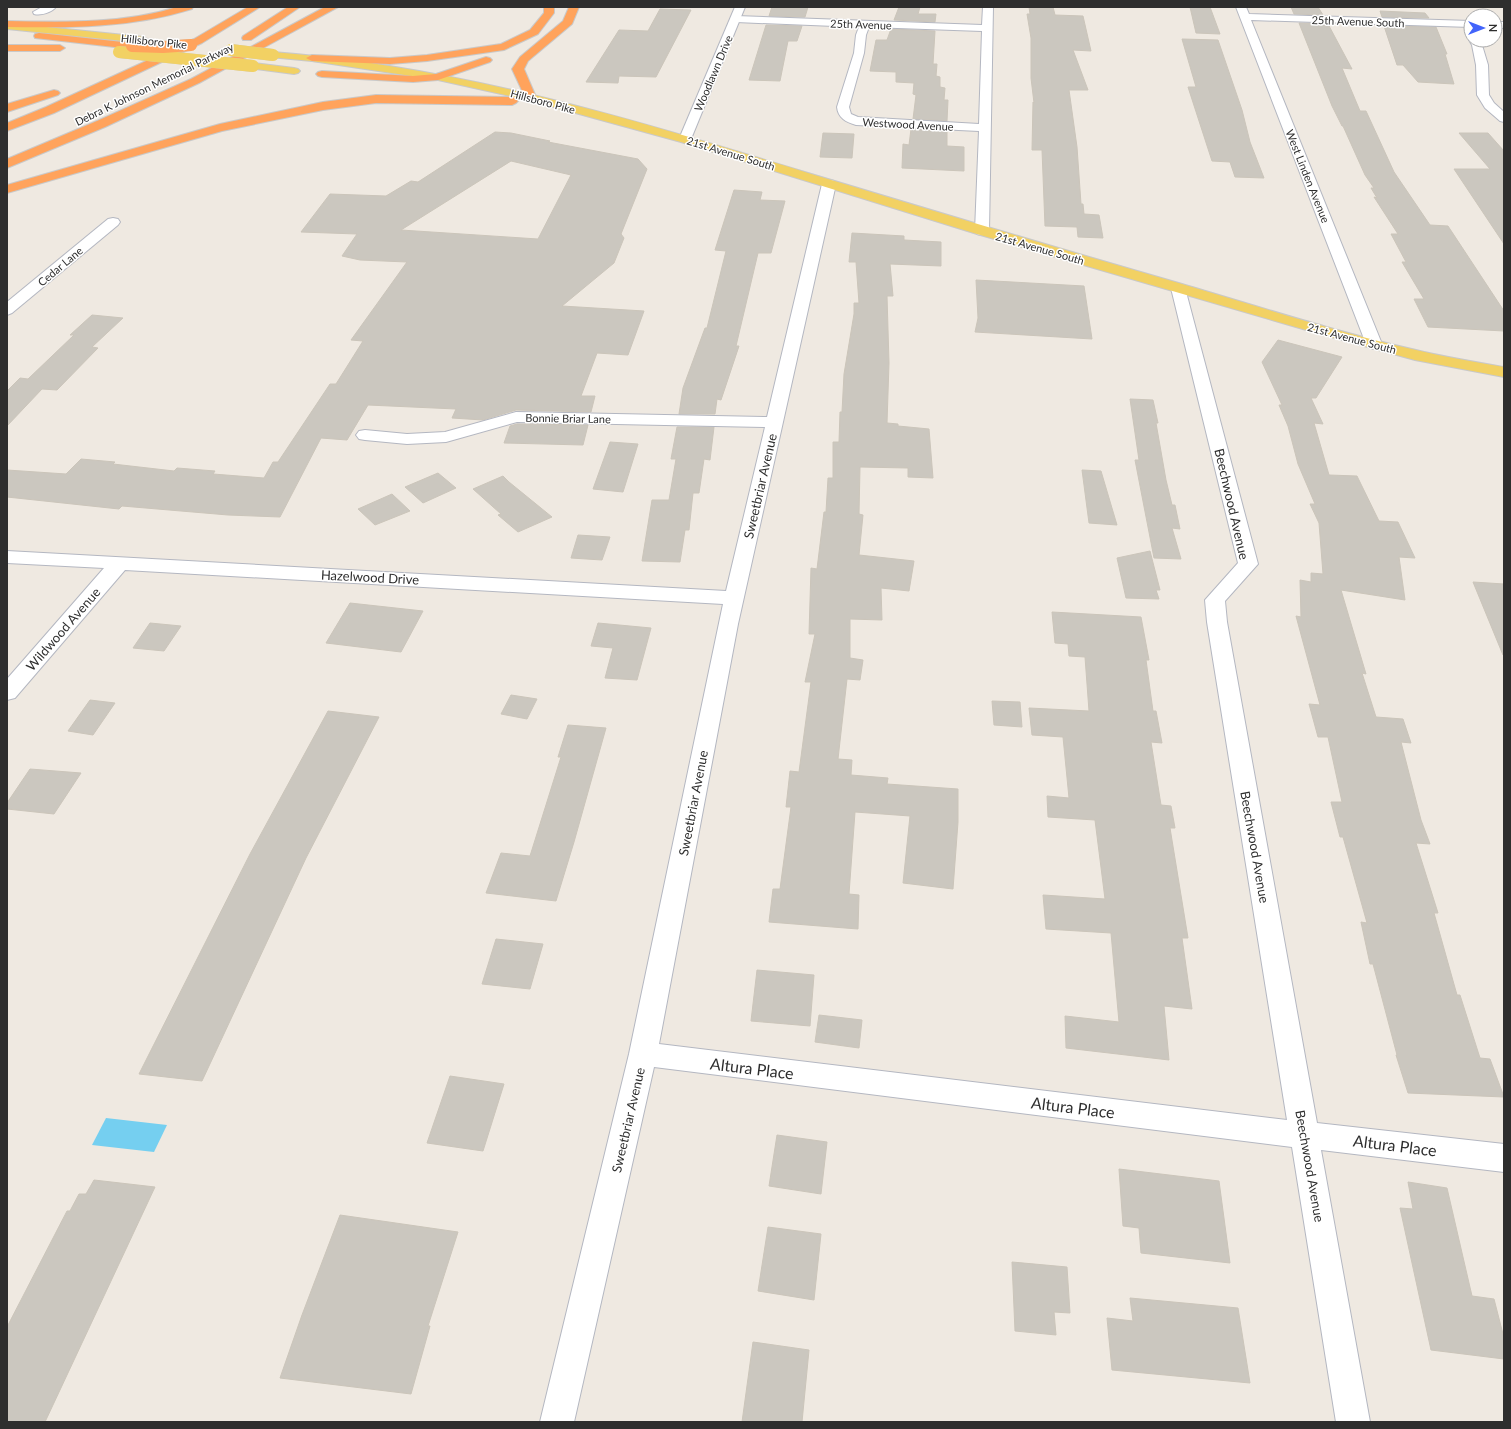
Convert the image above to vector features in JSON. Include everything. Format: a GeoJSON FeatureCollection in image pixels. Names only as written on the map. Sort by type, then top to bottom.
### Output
{"type":"FeatureCollection","features":[{"type":"Feature","properties":{"kind":"highway"},"geometry":{"type":"LineString","coordinates":[[7,25],[126,22],[188,7]]}},
{"type":"Feature","properties":{"kind":"highway","name":"Debra K Johnson Memorial Parkway"},"geometry":{"type":"LineString","coordinates":[[7,127],[50,110],[198,41],[255,7]]}},
{"type":"Feature","properties":{"kind":"highway","name":"Debra K Johnson Memorial Parkway"},"geometry":{"type":"LineString","coordinates":[[186,70],[237,44],[295,7]]}},
{"type":"Feature","properties":{"kind":"highway"},"geometry":{"type":"LineString","coordinates":[[7,164],[101,124],[195,81],[333,7]]}},
{"type":"Feature","properties":{"kind":"highway"},"geometry":{"type":"LineString","coordinates":[[312,58],[390,61],[427,58],[504,47],[534,32],[549,13],[549,7]]}},
{"type":"Feature","properties":{"kind":"highway"},"geometry":{"type":"LineString","coordinates":[[314,73],[413,79],[438,77],[543,41],[557,33],[568,22],[574,7]]}},
{"type":"Feature","properties":{"kind":"highway"},"geometry":{"type":"LineString","coordinates":[[7,32],[132,46],[191,46]]}},
{"type":"Feature","properties":{"kind":"highway"},"geometry":{"type":"LineString","coordinates":[[7,108],[26,103],[94,79],[182,34]]}},
{"type":"Feature","properties":{"kind":"highway"},"geometry":{"type":"LineString","coordinates":[[530,97],[518,69],[524,59],[543,41]]}},
{"type":"Feature","properties":{"kind":"highway"},"geometry":{"type":"LineString","coordinates":[[7,48],[98,48]]}},
{"type":"Feature","properties":{"kind":"highway"},"geometry":{"type":"LineString","coordinates":[[7,189],[220,128],[323,106],[376,99],[512,101]]}},
{"type":"Feature","properties":{"kind":"main road","name":"Hillsboro Pike"},"geometry":{"type":"LineString","coordinates":[[7,25],[206,47]]}},
{"type":"Feature","properties":{"kind":"main road","name":"Hillsboro Pike"},"geometry":{"type":"LineString","coordinates":[[7,37],[119,52],[314,73],[581,111]]}},
{"type":"Feature","properties":{"kind":"main road","name":"Hillsboro Pike"},"geometry":{"type":"LineString","coordinates":[[221,49],[312,58],[438,77],[530,97],[581,111]]}},
{"type":"Feature","properties":{"kind":"main road","name":"21st Avenue South"},"geometry":{"type":"LineString","coordinates":[[581,111],[685,139],[982,232],[1374,344],[1414,355],[1504,372]]}},
{"type":"Feature","properties":{"kind":"street"},"geometry":{"type":"LineString","coordinates":[[38,12],[51,7]]}},
{"type":"Feature","properties":{"kind":"street","name":"Woodlawn Drive"},"geometry":{"type":"LineString","coordinates":[[685,139],[740,7]]}},
{"type":"Feature","properties":{"kind":"street"},"geometry":{"type":"LineString","coordinates":[[982,232],[988,7]]}},
{"type":"Feature","properties":{"kind":"street","name":"25th Avenue South"},"geometry":{"type":"LineString","coordinates":[[1243,12],[1463,24]]}},
{"type":"Feature","properties":{"kind":"street","name":"West Linden Avenue"},"geometry":{"type":"LineString","coordinates":[[1243,12],[1374,344]]}},
{"type":"Feature","properties":{"kind":"street"},"geometry":{"type":"LineString","coordinates":[[1459,13],[1463,18]]}},
{"type":"Feature","properties":{"kind":"street","name":"25th Avenue"},"geometry":{"type":"LineString","coordinates":[[736,19],[987,28]]}},
{"type":"Feature","properties":{"kind":"street","name":"Westwood Avenue"},"geometry":{"type":"LineString","coordinates":[[865,24],[861,34],[859,53],[843,107],[843,113],[847,118],[856,121],[984,128]]}},
{"type":"Feature","properties":{"kind":"street"},"geometry":{"type":"LineString","coordinates":[[1478,48],[1482,65],[1483,95],[1489,105],[1504,118]]}},
{"type":"Feature","properties":{"kind":"street","name":"Sweetbriar Avenue"},"geometry":{"type":"LineString","coordinates":[[557,1422],[643,1054],[734,598],[829,184]]}},
{"type":"Feature","properties":{"kind":"street","name":"Cedar Lane"},"geometry":{"type":"LineString","coordinates":[[7,310],[113,222]]}},
{"type":"Feature","properties":{"kind":"street","name":"Beechwood Avenue"},"geometry":{"type":"LineString","coordinates":[[1178,288],[1248,564],[1215,600],[1217,622],[1353,1422]]}},
{"type":"Feature","properties":{"kind":"street","name":"Bonnie Briar Lane"},"geometry":{"type":"LineString","coordinates":[[365,435],[408,439],[446,437],[516,417],[774,422]]}},
{"type":"Feature","properties":{"kind":"street","name":"Hazelwood Drive"},"geometry":{"type":"LineString","coordinates":[[7,556],[119,564],[734,598]]}},
{"type":"Feature","properties":{"kind":"street","name":"Wildwood Avenue"},"geometry":{"type":"LineString","coordinates":[[7,693],[119,564]]}},
{"type":"Feature","properties":{"kind":"street","name":"Altura Place"},"geometry":{"type":"LineString","coordinates":[[643,1054],[1504,1158]]}},
{"type":"Feature","properties":{"kind":"water"},"geometry":{"type":"Polygon","coordinates":[[[106,1118],[167,1125],[154,1152],[92,1145],[106,1118]]]}},
{"type":"Feature","properties":{"kind":"building"},"geometry":{"type":"Polygon","coordinates":[[[772,7],[808,7],[805,17],[769,16],[772,7]]]}},
{"type":"Feature","properties":{"kind":"building"},"geometry":{"type":"Polygon","coordinates":[[[899,7],[920,7],[918,14],[936,14],[935,22],[894,20],[899,7]]]}},
{"type":"Feature","properties":{"kind":"building"},"geometry":{"type":"Polygon","coordinates":[[[1029,7],[1053,7],[1055,15],[1083,16],[1091,51],[1073,50],[1088,90],[1069,90],[1077,147],[1081,204],[1083,204],[1084,214],[1099,215],[1103,238],[1078,237],[1077,227],[1045,226],[1042,150],[1032,150],[1033,102],[1034,103],[1031,78],[1031,38],[1027,14],[1030,14],[1029,7]]]}},
{"type":"Feature","properties":{"kind":"building"},"geometry":{"type":"Polygon","coordinates":[[[1190,7],[1210,7],[1220,34],[1196,33],[1190,7]]]}},
{"type":"Feature","properties":{"kind":"building"},"geometry":{"type":"Polygon","coordinates":[[[1291,7],[1318,7],[1323,15],[1294,14],[1291,7]]]}},
{"type":"Feature","properties":{"kind":"building"},"geometry":{"type":"Polygon","coordinates":[[[660,9],[691,10],[656,77],[619,76],[618,83],[586,82],[619,30],[648,31],[660,9]]]}},
{"type":"Feature","properties":{"kind":"building"},"geometry":{"type":"Polygon","coordinates":[[[1380,11],[1425,13],[1429,18],[1382,17],[1380,11]]]}},
{"type":"Feature","properties":{"kind":"building"},"geometry":{"type":"Polygon","coordinates":[[[1299,23],[1328,24],[1352,69],[1342,68],[1360,111],[1366,111],[1394,172],[1430,225],[1448,226],[1504,311],[1504,331],[1428,327],[1414,299],[1424,299],[1402,262],[1406,262],[1391,234],[1398,234],[1374,197],[1377,198],[1371,188],[1374,188],[1365,175],[1343,126],[1332,106],[1299,23]]]}},
{"type":"Feature","properties":{"kind":"building"},"geometry":{"type":"Polygon","coordinates":[[[766,25],[802,26],[797,41],[788,41],[780,81],[749,80],[766,25]]]}},
{"type":"Feature","properties":{"kind":"building"},"geometry":{"type":"Polygon","coordinates":[[[1384,26],[1436,27],[1447,54],[1445,54],[1454,84],[1418,82],[1403,65],[1397,65],[1384,26]]]}},
{"type":"Feature","properties":{"kind":"building"},"geometry":{"type":"Polygon","coordinates":[[[891,29],[935,31],[933,64],[937,64],[936,76],[940,77],[940,87],[945,88],[944,100],[948,100],[947,121],[913,119],[916,95],[913,94],[914,83],[896,82],[896,72],[870,71],[876,40],[887,40],[891,29]]]}},
{"type":"Feature","properties":{"kind":"building"},"geometry":{"type":"Polygon","coordinates":[[[1182,39],[1218,40],[1242,110],[1250,142],[1264,178],[1235,177],[1230,162],[1212,161],[1188,87],[1196,87],[1182,39]]]}},
{"type":"Feature","properties":{"kind":"building"},"geometry":{"type":"Polygon","coordinates":[[[911,129],[947,131],[947,146],[964,147],[964,171],[902,168],[903,144],[909,145],[911,129]]]}},
{"type":"Feature","properties":{"kind":"building"},"geometry":{"type":"Polygon","coordinates":[[[495,132],[511,133],[550,141],[548,142],[638,159],[647,169],[621,234],[624,238],[614,263],[562,306],[644,311],[628,355],[597,353],[581,396],[595,396],[591,412],[516,410],[483,420],[452,418],[456,409],[368,405],[347,440],[321,438],[280,517],[228,515],[122,506],[119,509],[7,497],[7,470],[66,474],[81,459],[115,462],[113,464],[174,471],[177,468],[215,471],[213,474],[264,478],[273,462],[278,462],[330,384],[336,384],[363,341],[351,340],[407,262],[360,260],[342,256],[357,234],[301,232],[330,194],[386,196],[411,181],[418,182],[495,132]],[[511,161],[401,230],[538,239],[571,175],[511,161]]]}},
{"type":"Feature","properties":{"kind":"building"},"geometry":{"type":"Polygon","coordinates":[[[823,133],[854,134],[852,158],[820,157],[823,133]]]}},
{"type":"Feature","properties":{"kind":"building"},"geometry":{"type":"Polygon","coordinates":[[[1459,133],[1488,133],[1504,151],[1504,244],[1454,169],[1490,169],[1459,133]]]}},
{"type":"Feature","properties":{"kind":"building"},"geometry":{"type":"Polygon","coordinates":[[[734,190],[762,192],[760,200],[785,201],[771,253],[758,253],[736,346],[739,346],[721,400],[717,399],[715,414],[679,414],[683,388],[705,328],[707,328],[726,251],[715,250],[734,190]]]}},
{"type":"Feature","properties":{"kind":"building"},"geometry":{"type":"Polygon","coordinates":[[[852,233],[904,236],[904,240],[941,242],[941,266],[890,264],[893,296],[887,296],[889,363],[887,423],[898,424],[898,426],[929,429],[933,478],[908,477],[908,468],[860,467],[859,514],[863,515],[859,555],[914,561],[909,591],[881,588],[882,620],[850,619],[850,658],[863,660],[860,680],[847,679],[838,759],[852,760],[851,775],[888,778],[887,784],[958,789],[958,822],[953,889],[903,883],[910,816],[855,812],[849,894],[859,895],[858,929],[769,922],[773,889],[780,889],[791,807],[786,807],[790,771],[799,772],[811,682],[805,682],[815,634],[809,634],[811,568],[817,569],[824,512],[826,512],[828,478],[833,478],[833,442],[839,442],[840,412],[842,412],[844,374],[854,314],[854,303],[859,303],[856,262],[849,262],[852,233]]]}},
{"type":"Feature","properties":{"kind":"building"},"geometry":{"type":"Polygon","coordinates":[[[976,280],[1084,286],[1092,339],[975,332],[978,318],[976,280]]]}},
{"type":"Feature","properties":{"kind":"building"},"geometry":{"type":"Polygon","coordinates":[[[92,315],[123,318],[92,347],[98,348],[57,390],[42,389],[7,426],[7,391],[20,378],[28,379],[74,335],[70,335],[92,315]]]}},
{"type":"Feature","properties":{"kind":"building"},"geometry":{"type":"Polygon","coordinates":[[[1278,340],[1342,357],[1316,398],[1311,398],[1323,424],[1314,423],[1329,475],[1357,476],[1379,521],[1398,522],[1415,558],[1399,557],[1405,600],[1341,590],[1366,674],[1362,673],[1376,717],[1403,719],[1411,743],[1401,742],[1421,820],[1430,844],[1416,843],[1438,913],[1434,913],[1457,995],[1460,995],[1480,1058],[1490,1059],[1504,1097],[1408,1093],[1396,1055],[1373,964],[1370,964],[1361,922],[1367,923],[1343,837],[1340,837],[1331,802],[1342,802],[1328,737],[1318,737],[1309,704],[1320,705],[1296,616],[1301,617],[1300,580],[1311,582],[1311,573],[1323,574],[1319,523],[1310,504],[1315,504],[1298,464],[1288,426],[1279,405],[1282,405],[1262,362],[1278,340]]]}},
{"type":"Feature","properties":{"kind":"building"},"geometry":{"type":"Polygon","coordinates":[[[1130,399],[1153,400],[1158,423],[1156,423],[1166,480],[1172,505],[1175,505],[1180,529],[1172,528],[1181,559],[1154,558],[1135,460],[1139,460],[1130,399]]]}},
{"type":"Feature","properties":{"kind":"building"},"geometry":{"type":"Polygon","coordinates":[[[517,424],[588,425],[583,445],[504,443],[510,426],[517,424]]]}},
{"type":"Feature","properties":{"kind":"building"},"geometry":{"type":"Polygon","coordinates":[[[677,427],[714,427],[710,460],[704,459],[699,493],[693,493],[689,530],[685,530],[680,562],[642,561],[652,500],[669,500],[676,459],[671,459],[677,427]]]}},
{"type":"Feature","properties":{"kind":"building"},"geometry":{"type":"Polygon","coordinates":[[[610,442],[638,444],[623,492],[593,489],[610,442]]]}},
{"type":"Feature","properties":{"kind":"building"},"geometry":{"type":"Polygon","coordinates":[[[1082,470],[1101,471],[1117,525],[1089,523],[1082,470]]]}},
{"type":"Feature","properties":{"kind":"building"},"geometry":{"type":"Polygon","coordinates":[[[438,473],[456,488],[423,503],[405,487],[438,473]]]}},
{"type":"Feature","properties":{"kind":"building"},"geometry":{"type":"Polygon","coordinates":[[[503,476],[552,517],[518,532],[498,515],[501,514],[473,489],[503,476]]]}},
{"type":"Feature","properties":{"kind":"building"},"geometry":{"type":"Polygon","coordinates":[[[392,494],[410,511],[375,525],[358,509],[392,494]]]}},
{"type":"Feature","properties":{"kind":"building"},"geometry":{"type":"Polygon","coordinates":[[[578,535],[610,537],[602,560],[571,558],[578,535]]]}},
{"type":"Feature","properties":{"kind":"building"},"geometry":{"type":"Polygon","coordinates":[[[1150,551],[1160,590],[1156,590],[1159,599],[1126,598],[1117,558],[1150,551]]]}},
{"type":"Feature","properties":{"kind":"building"},"geometry":{"type":"Polygon","coordinates":[[[1473,582],[1504,584],[1504,655],[1503,655],[1473,582]]]}},
{"type":"Feature","properties":{"kind":"building"},"geometry":{"type":"Polygon","coordinates":[[[350,603],[423,611],[401,652],[326,643],[350,603]]]}},
{"type":"Feature","properties":{"kind":"building"},"geometry":{"type":"Polygon","coordinates":[[[1052,612],[1141,617],[1149,660],[1146,660],[1153,711],[1156,711],[1162,743],[1151,742],[1161,805],[1171,806],[1175,828],[1170,828],[1188,938],[1182,938],[1192,1009],[1164,1006],[1169,1060],[1066,1048],[1065,1016],[1119,1022],[1111,933],[1046,929],[1043,895],[1105,899],[1095,820],[1048,817],[1047,796],[1069,798],[1063,737],[1032,735],[1029,708],[1089,711],[1085,657],[1069,656],[1068,644],[1055,643],[1052,612]]]}},
{"type":"Feature","properties":{"kind":"building"},"geometry":{"type":"Polygon","coordinates":[[[150,623],[181,626],[164,651],[133,648],[150,623]]]}},
{"type":"Feature","properties":{"kind":"building"},"geometry":{"type":"Polygon","coordinates":[[[598,623],[651,628],[637,680],[605,678],[613,648],[591,646],[598,623]]]}},
{"type":"Feature","properties":{"kind":"building"},"geometry":{"type":"Polygon","coordinates":[[[511,695],[537,699],[527,719],[501,714],[511,695]]]}},
{"type":"Feature","properties":{"kind":"building"},"geometry":{"type":"Polygon","coordinates":[[[90,700],[115,703],[93,735],[68,731],[90,700]]]}},
{"type":"Feature","properties":{"kind":"building"},"geometry":{"type":"Polygon","coordinates":[[[992,701],[1020,702],[1022,727],[994,725],[992,701]]]}},
{"type":"Feature","properties":{"kind":"building"},"geometry":{"type":"Polygon","coordinates":[[[328,711],[379,717],[306,858],[202,1081],[139,1074],[250,854],[328,711]]]}},
{"type":"Feature","properties":{"kind":"building"},"geometry":{"type":"Polygon","coordinates":[[[568,725],[606,728],[556,901],[486,893],[501,853],[530,856],[561,757],[558,757],[568,725]]]}},
{"type":"Feature","properties":{"kind":"building"},"geometry":{"type":"Polygon","coordinates":[[[30,769],[81,773],[54,814],[7,809],[7,803],[30,769]]]}},
{"type":"Feature","properties":{"kind":"building"},"geometry":{"type":"Polygon","coordinates":[[[496,939],[543,944],[530,989],[482,984],[496,939]]]}},
{"type":"Feature","properties":{"kind":"building"},"geometry":{"type":"Polygon","coordinates":[[[757,970],[814,975],[810,1026],[751,1021],[757,970]]]}},
{"type":"Feature","properties":{"kind":"building"},"geometry":{"type":"Polygon","coordinates":[[[819,1015],[862,1020],[859,1048],[815,1042],[819,1015]]]}},
{"type":"Feature","properties":{"kind":"building"},"geometry":{"type":"Polygon","coordinates":[[[450,1076],[504,1084],[483,1151],[427,1143],[450,1076]]]}},
{"type":"Feature","properties":{"kind":"building"},"geometry":{"type":"Polygon","coordinates":[[[777,1135],[827,1142],[821,1194],[769,1186],[777,1135]]]}},
{"type":"Feature","properties":{"kind":"building"},"geometry":{"type":"Polygon","coordinates":[[[1119,1169],[1219,1181],[1230,1263],[1141,1253],[1139,1228],[1123,1226],[1119,1169]]]}},
{"type":"Feature","properties":{"kind":"building"},"geometry":{"type":"Polygon","coordinates":[[[94,1180],[155,1187],[45,1422],[7,1422],[7,1327],[67,1211],[70,1211],[79,1194],[86,1194],[94,1180]]]}},
{"type":"Feature","properties":{"kind":"building"},"geometry":{"type":"Polygon","coordinates":[[[1408,1182],[1447,1188],[1472,1296],[1494,1299],[1504,1338],[1504,1359],[1431,1350],[1400,1208],[1413,1209],[1408,1182]]]}},
{"type":"Feature","properties":{"kind":"building"},"geometry":{"type":"Polygon","coordinates":[[[340,1215],[458,1232],[428,1326],[430,1326],[411,1394],[280,1378],[340,1215]]]}},
{"type":"Feature","properties":{"kind":"building"},"geometry":{"type":"Polygon","coordinates":[[[768,1227],[821,1234],[814,1300],[758,1291],[768,1227]]]}},
{"type":"Feature","properties":{"kind":"building"},"geometry":{"type":"Polygon","coordinates":[[[1012,1262],[1067,1267],[1070,1313],[1054,1312],[1056,1335],[1015,1331],[1012,1262]]]}},
{"type":"Feature","properties":{"kind":"building"},"geometry":{"type":"Polygon","coordinates":[[[1130,1298],[1238,1308],[1250,1383],[1112,1370],[1107,1318],[1133,1321],[1130,1298]]]}},
{"type":"Feature","properties":{"kind":"building"},"geometry":{"type":"Polygon","coordinates":[[[753,1342],[809,1350],[802,1422],[742,1422],[753,1342]]]}}]}
